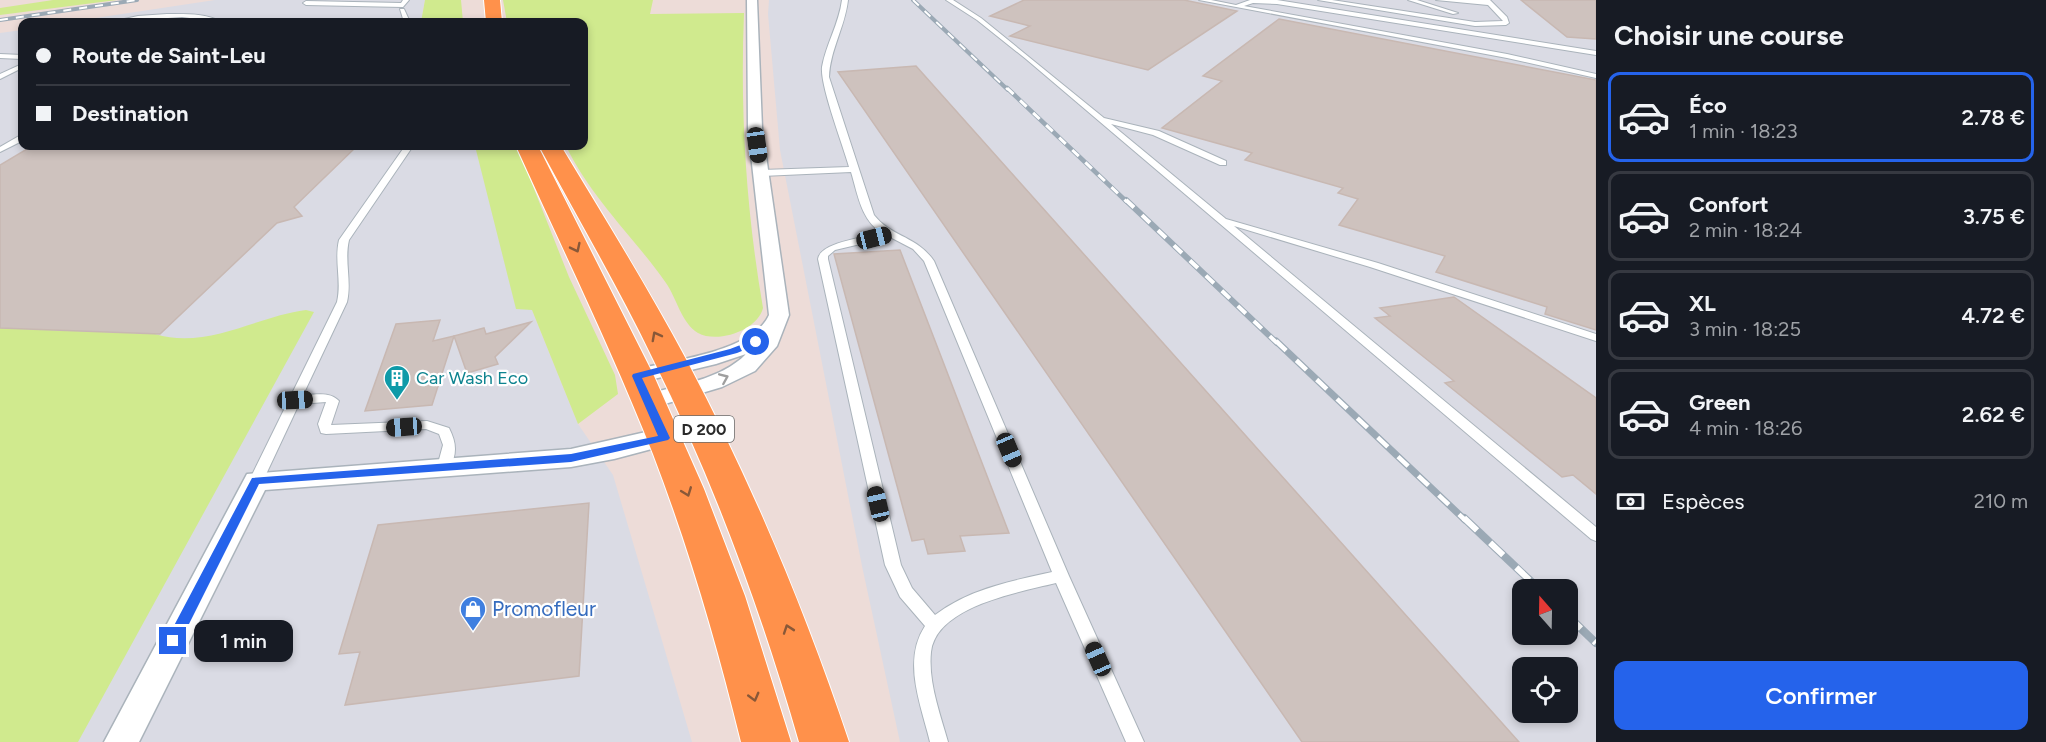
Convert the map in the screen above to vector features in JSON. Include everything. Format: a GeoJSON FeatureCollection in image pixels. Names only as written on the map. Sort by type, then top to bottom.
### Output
{"type":"FeatureCollection","features":[{"type":"Feature","properties":{"kind":"main road"},"geometry":{"type":"LineString","coordinates":[[479,0],[479,18]]}},
{"type":"Feature","properties":{"kind":"main road"},"geometry":{"type":"LineString","coordinates":[[492,0],[494,18]]}},
{"type":"Feature","properties":{"kind":"main road","name":"D 200"},"geometry":{"type":"LineString","coordinates":[[529,150],[668,400],[767,570],[824,742]]}},
{"type":"Feature","properties":{"kind":"main road","name":"D 200"},"geometry":{"type":"LineString","coordinates":[[552,150],[606,240],[668,400],[766,742]]}},
{"type":"Feature","properties":{"kind":"street"},"geometry":{"type":"LineString","coordinates":[[121,742],[256,481],[571,458],[668,400],[729,376],[754,361],[766,346],[777,324],[779,301],[755,128],[752,0]]}},
{"type":"Feature","properties":{"kind":"lane"},"geometry":{"type":"LineString","coordinates":[[306,3],[403,5],[406,0]]}},
{"type":"Feature","properties":{"kind":"lane"},"geometry":{"type":"LineString","coordinates":[[845,0],[842,22],[828,57],[825,76],[869,216],[877,226],[922,250],[929,261],[1061,576],[1135,742]]}},
{"type":"Feature","properties":{"kind":"lane"},"geometry":{"type":"LineString","coordinates":[[949,0],[979,19],[1102,119],[1596,535]]}},
{"type":"Feature","properties":{"kind":"lane"},"geometry":{"type":"LineString","coordinates":[[970,0],[979,19]]}},
{"type":"Feature","properties":{"kind":"lane"},"geometry":{"type":"LineString","coordinates":[[1202,0],[1506,56],[1596,76]]}},
{"type":"Feature","properties":{"kind":"lane"},"geometry":{"type":"LineString","coordinates":[[1321,0],[1475,24],[1506,23],[1507,20],[1489,2],[1439,0]]}},
{"type":"Feature","properties":{"kind":"lane"},"geometry":{"type":"LineString","coordinates":[[1412,0],[1455,13]]}},
{"type":"Feature","properties":{"kind":"lane"},"geometry":{"type":"LineString","coordinates":[[1237,7],[1253,1],[1277,2],[1596,53]]}},
{"type":"Feature","properties":{"kind":"lane"},"geometry":{"type":"LineString","coordinates":[[402,10],[405,18]]}},
{"type":"Feature","properties":{"kind":"lane"},"geometry":{"type":"LineString","coordinates":[[154,18],[174,16],[210,18]]}},
{"type":"Feature","properties":{"kind":"lane"},"geometry":{"type":"LineString","coordinates":[[0,56],[18,57]]}},
{"type":"Feature","properties":{"kind":"lane"},"geometry":{"type":"LineString","coordinates":[[0,77],[18,68]]}},
{"type":"Feature","properties":{"kind":"lane"},"geometry":{"type":"LineString","coordinates":[[1102,119],[1156,133],[1223,163]]}},
{"type":"Feature","properties":{"kind":"lane"},"geometry":{"type":"LineString","coordinates":[[0,150],[18,140]]}},
{"type":"Feature","properties":{"kind":"lane"},"geometry":{"type":"LineString","coordinates":[[256,481],[345,291],[341,254],[344,240],[406,150]]}},
{"type":"Feature","properties":{"kind":"lane"},"geometry":{"type":"LineString","coordinates":[[761,172],[855,169]]}},
{"type":"Feature","properties":{"kind":"lane"},"geometry":{"type":"LineString","coordinates":[[1221,219],[1374,265],[1596,338]]}},
{"type":"Feature","properties":{"kind":"lane"},"geometry":{"type":"LineString","coordinates":[[890,234],[832,248],[823,259],[893,565],[906,592],[934,625]]}},
{"type":"Feature","properties":{"kind":"lane"},"geometry":{"type":"LineString","coordinates":[[295,400],[329,398],[333,401],[324,424],[326,430],[427,425],[444,431],[450,445],[444,467]]}},
{"type":"Feature","properties":{"kind":"lane"},"geometry":{"type":"LineString","coordinates":[[939,742],[921,657],[925,635],[945,615],[982,596],[1020,584],[1061,576]]}},
{"type":"Feature","properties":{"kind":"shaded area"},"geometry":{"type":"Polygon","coordinates":[[[215,0],[425,0],[422,18],[96,18],[215,0]]]}},
{"type":"Feature","properties":{"kind":"shaded area"},"geometry":{"type":"Polygon","coordinates":[[[769,0],[1596,0],[1596,742],[900,742],[862,566],[780,150],[768,14],[769,0]]]}},
{"type":"Feature","properties":{"kind":"shaded area"},"geometry":{"type":"Polygon","coordinates":[[[18,31],[18,150],[476,150],[532,310],[578,424],[613,475],[692,742],[0,742],[0,33],[18,31]]]}},
{"type":"Feature","properties":{"kind":"green space"},"geometry":{"type":"Polygon","coordinates":[[[53,0],[117,0],[0,15],[0,8],[53,0]]]}},
{"type":"Feature","properties":{"kind":"green space"},"geometry":{"type":"Polygon","coordinates":[[[425,0],[461,0],[463,18],[422,18],[425,0]]]}},
{"type":"Feature","properties":{"kind":"green space"},"geometry":{"type":"Polygon","coordinates":[[[503,0],[653,0],[650,14],[744,13],[743,87],[748,197],[763,308],[754,323],[736,333],[716,337],[706,336],[692,329],[683,317],[666,283],[600,200],[576,165],[568,150],[588,150],[588,18],[506,18],[503,0]]]}},
{"type":"Feature","properties":{"kind":"green space"},"geometry":{"type":"Polygon","coordinates":[[[476,150],[519,150],[569,277],[615,375],[618,394],[578,424],[532,310],[516,309],[476,150]]]}},
{"type":"Feature","properties":{"kind":"green space"},"geometry":{"type":"Polygon","coordinates":[[[306,310],[314,312],[78,742],[0,742],[0,328],[155,334],[174,338],[194,338],[306,310]]]}},
{"type":"Feature","properties":{"kind":"building"},"geometry":{"type":"Polygon","coordinates":[[[1024,0],[1184,0],[1237,11],[1148,70],[1010,36],[1030,26],[990,16],[1024,0]]]}},
{"type":"Feature","properties":{"kind":"building"},"geometry":{"type":"Polygon","coordinates":[[[1521,0],[1596,0],[1596,39],[1567,37],[1521,0]]]}},
{"type":"Feature","properties":{"kind":"building"},"geometry":{"type":"Polygon","coordinates":[[[1279,19],[1596,80],[1596,330],[1545,314],[1547,307],[1436,272],[1445,256],[1339,225],[1358,199],[1338,193],[1343,188],[1245,160],[1252,153],[1162,128],[1222,81],[1203,76],[1279,19]]]}},
{"type":"Feature","properties":{"kind":"building"},"geometry":{"type":"Polygon","coordinates":[[[916,66],[1519,742],[1302,742],[838,72],[916,66]]]}},
{"type":"Feature","properties":{"kind":"building"},"geometry":{"type":"Polygon","coordinates":[[[25,150],[353,150],[294,207],[302,216],[277,223],[160,334],[0,328],[0,165],[25,150]]]}},
{"type":"Feature","properties":{"kind":"building"},"geometry":{"type":"Polygon","coordinates":[[[900,250],[1009,533],[960,536],[965,551],[928,554],[924,539],[912,541],[834,254],[900,250]]]}},
{"type":"Feature","properties":{"kind":"building"},"geometry":{"type":"Polygon","coordinates":[[[1454,297],[1596,398],[1596,494],[1573,475],[1562,477],[1445,383],[1454,381],[1375,318],[1390,316],[1380,308],[1454,297]]]}},
{"type":"Feature","properties":{"kind":"building"},"geometry":{"type":"Polygon","coordinates":[[[440,320],[433,341],[454,336],[432,405],[365,411],[396,324],[440,320]]]}},
{"type":"Feature","properties":{"kind":"building"},"geometry":{"type":"Polygon","coordinates":[[[531,322],[495,357],[498,364],[467,373],[454,336],[484,328],[486,334],[531,322]]]}},
{"type":"Feature","properties":{"kind":"building"},"geometry":{"type":"Polygon","coordinates":[[[589,503],[579,676],[345,705],[360,652],[339,654],[378,525],[589,503]]]}},
{"type":"Feature","properties":{"kind":"railway"},"geometry":{"type":"LineString","coordinates":[[0,20],[137,0]]}},
{"type":"Feature","properties":{"kind":"railway"},"geometry":{"type":"LineString","coordinates":[[913,0],[1008,90]]}},
{"type":"Feature","properties":{"kind":"railway"},"geometry":{"type":"LineString","coordinates":[[1007,88],[1127,202]]}},
{"type":"Feature","properties":{"kind":"railway"},"geometry":{"type":"LineString","coordinates":[[1126,200],[1277,343]]}},
{"type":"Feature","properties":{"kind":"railway"},"geometry":{"type":"LineString","coordinates":[[1276,341],[1465,520]]}},
{"type":"Feature","properties":{"kind":"railway"},"geometry":{"type":"LineString","coordinates":[[1464,518],[1528,579]]}},
{"type":"Feature","properties":{"kind":"railway"},"geometry":{"type":"LineString","coordinates":[[1578,626],[1596,643]]}},
{"type":"Feature","properties":{"kind":"place","name":"Car Wash Eco"},"geometry":{"type":"Point","coordinates":[397,401]}},
{"type":"Feature","properties":{"kind":"place","name":"Promofleur"},"geometry":{"type":"Point","coordinates":[473,632]}},
{"type":"Feature","properties":{"kind":"route"},"geometry":{"type":"LineString","coordinates":[[173,641],[256,481],[571,458],[665,438],[637,376],[734,351],[756,342]]}}]}
